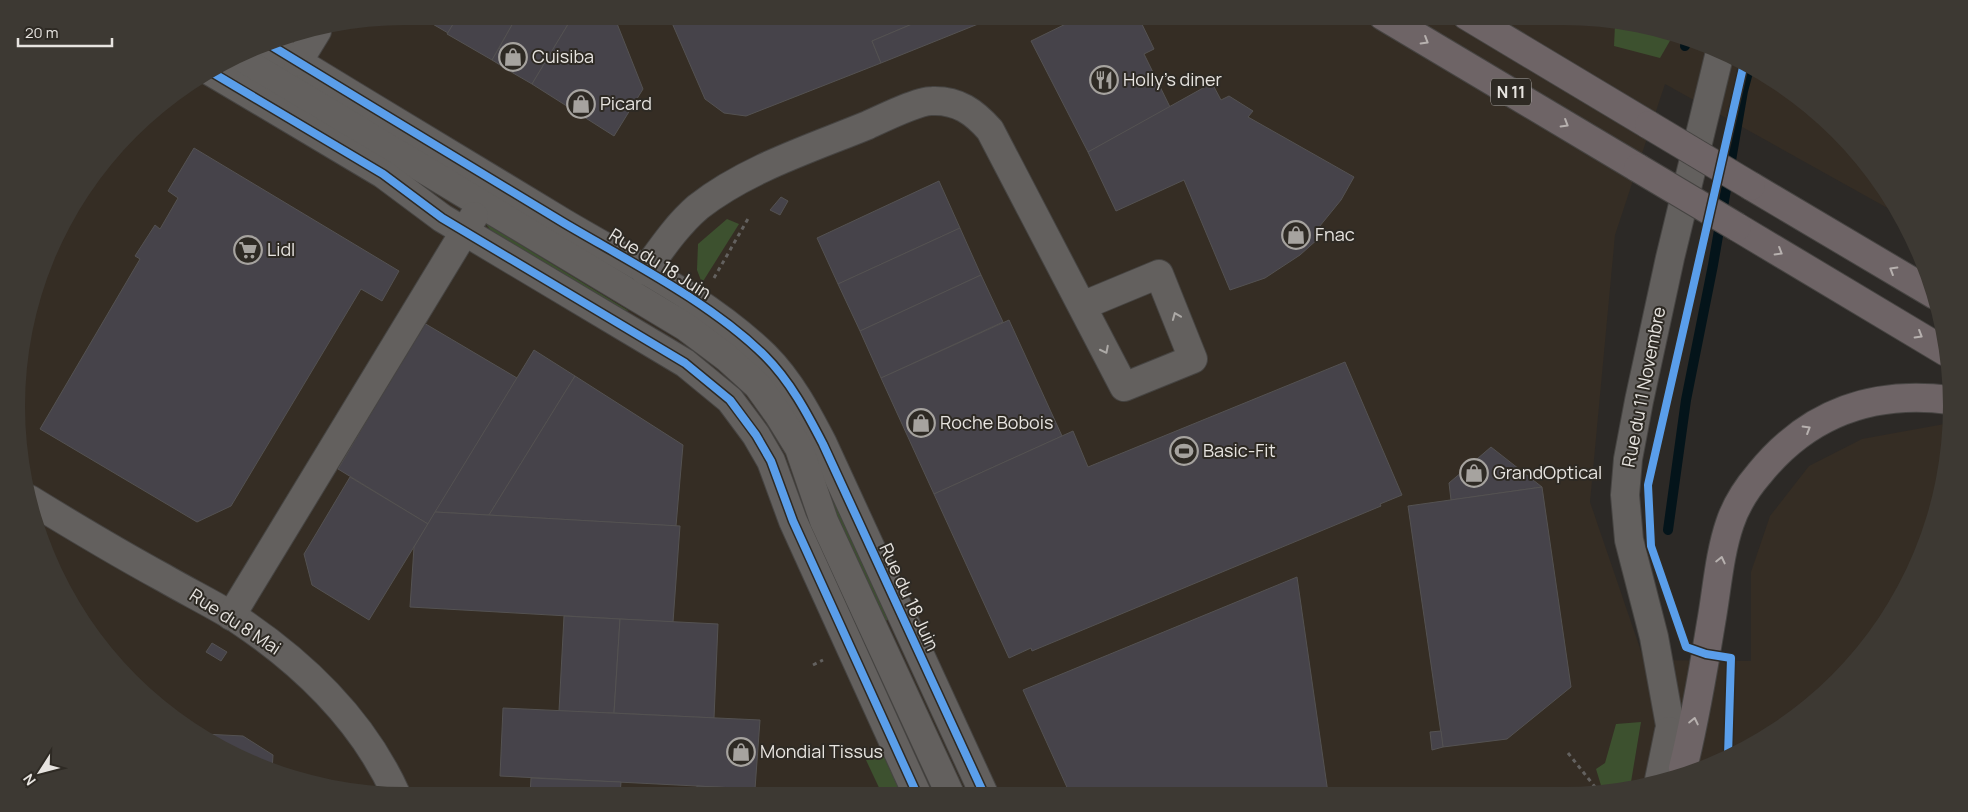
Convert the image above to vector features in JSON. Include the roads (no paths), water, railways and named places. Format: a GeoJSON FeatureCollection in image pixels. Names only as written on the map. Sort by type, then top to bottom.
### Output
{"type":"FeatureCollection","features":[{"type":"Feature","properties":{"kind":"highway","name":"N 11"},"geometry":{"type":"LineString","coordinates":[[1398,25],[1939,348]]}},
{"type":"Feature","properties":{"kind":"highway","name":"N 11"},"geometry":{"type":"LineString","coordinates":[[1482,25],[1924,289]]}},
{"type":"Feature","properties":{"kind":"highway"},"geometry":{"type":"LineString","coordinates":[[1505,25],[1564,74]]}},
{"type":"Feature","properties":{"kind":"highway"},"geometry":{"type":"LineString","coordinates":[[1677,769],[1694,721],[1730,522],[1746,490],[1771,459],[1802,431],[1838,412],[1882,400],[1930,397],[1943,399]]}},
{"type":"Feature","properties":{"kind":"street"},"geometry":{"type":"LineString","coordinates":[[298,62],[314,36]]}},
{"type":"Feature","properties":{"kind":"street","name":"Rue du 18 Juin"},"geometry":{"type":"LineString","coordinates":[[275,48],[488,193],[744,337],[766,358],[785,379],[806,410],[981,787]]}},
{"type":"Feature","properties":{"kind":"street","name":"Rue du 11 Novembre"},"geometry":{"type":"LineString","coordinates":[[1675,770],[1670,724],[1654,637],[1628,540],[1625,495],[1628,459],[1641,391],[1670,258],[1718,59]]}},
{"type":"Feature","properties":{"kind":"street"},"geometry":{"type":"LineString","coordinates":[[231,616],[488,193],[244,61]]}},
{"type":"Feature","properties":{"kind":"street"},"geometry":{"type":"LineString","coordinates":[[217,75],[382,174],[442,218],[685,363],[723,394],[756,435],[771,461],[792,521],[914,787]]}},
{"type":"Feature","properties":{"kind":"street","name":"Rue du 18 Juin"},"geometry":{"type":"LineString","coordinates":[[652,286],[676,229],[698,208],[726,189],[762,169],[890,115],[930,101],[950,102],[970,110],[990,130],[1082,306]]}},
{"type":"Feature","properties":{"kind":"street"},"geometry":{"type":"LineString","coordinates":[[634,333],[652,286],[686,327],[726,357],[758,386],[798,448],[824,521],[947,787]]}},
{"type":"Feature","properties":{"kind":"street","name":"Rue du 8 Mai"},"geometry":{"type":"LineString","coordinates":[[38,504],[231,616],[290,659],[338,705],[376,755],[392,786]]}},
{"type":"Feature","properties":{"kind":"waterway"},"geometry":{"type":"LineString","coordinates":[[1668,530],[1686,400],[1748,73]]}},
{"type":"Feature","properties":{"kind":"place","name":"Cuisiba"},"geometry":{"type":"Point","coordinates":[513,57]}},
{"type":"Feature","properties":{"kind":"place","name":"Holly's diner"},"geometry":{"type":"Point","coordinates":[1104,80]}},
{"type":"Feature","properties":{"kind":"place","name":"Picard"},"geometry":{"type":"Point","coordinates":[581,104]}},
{"type":"Feature","properties":{"kind":"place","name":"Fnac"},"geometry":{"type":"Point","coordinates":[1296,235]}},
{"type":"Feature","properties":{"kind":"place","name":"Lidl"},"geometry":{"type":"Point","coordinates":[248,250]}},
{"type":"Feature","properties":{"kind":"place","name":"Roche Bobois"},"geometry":{"type":"Point","coordinates":[921,423]}},
{"type":"Feature","properties":{"kind":"place","name":"Basic-Fit"},"geometry":{"type":"Point","coordinates":[1184,451]}},
{"type":"Feature","properties":{"kind":"place","name":"GrandOptical"},"geometry":{"type":"Point","coordinates":[1474,473]}},
{"type":"Feature","properties":{"kind":"place","name":"Mondial Tissus"},"geometry":{"type":"Point","coordinates":[741,752]}}]}
